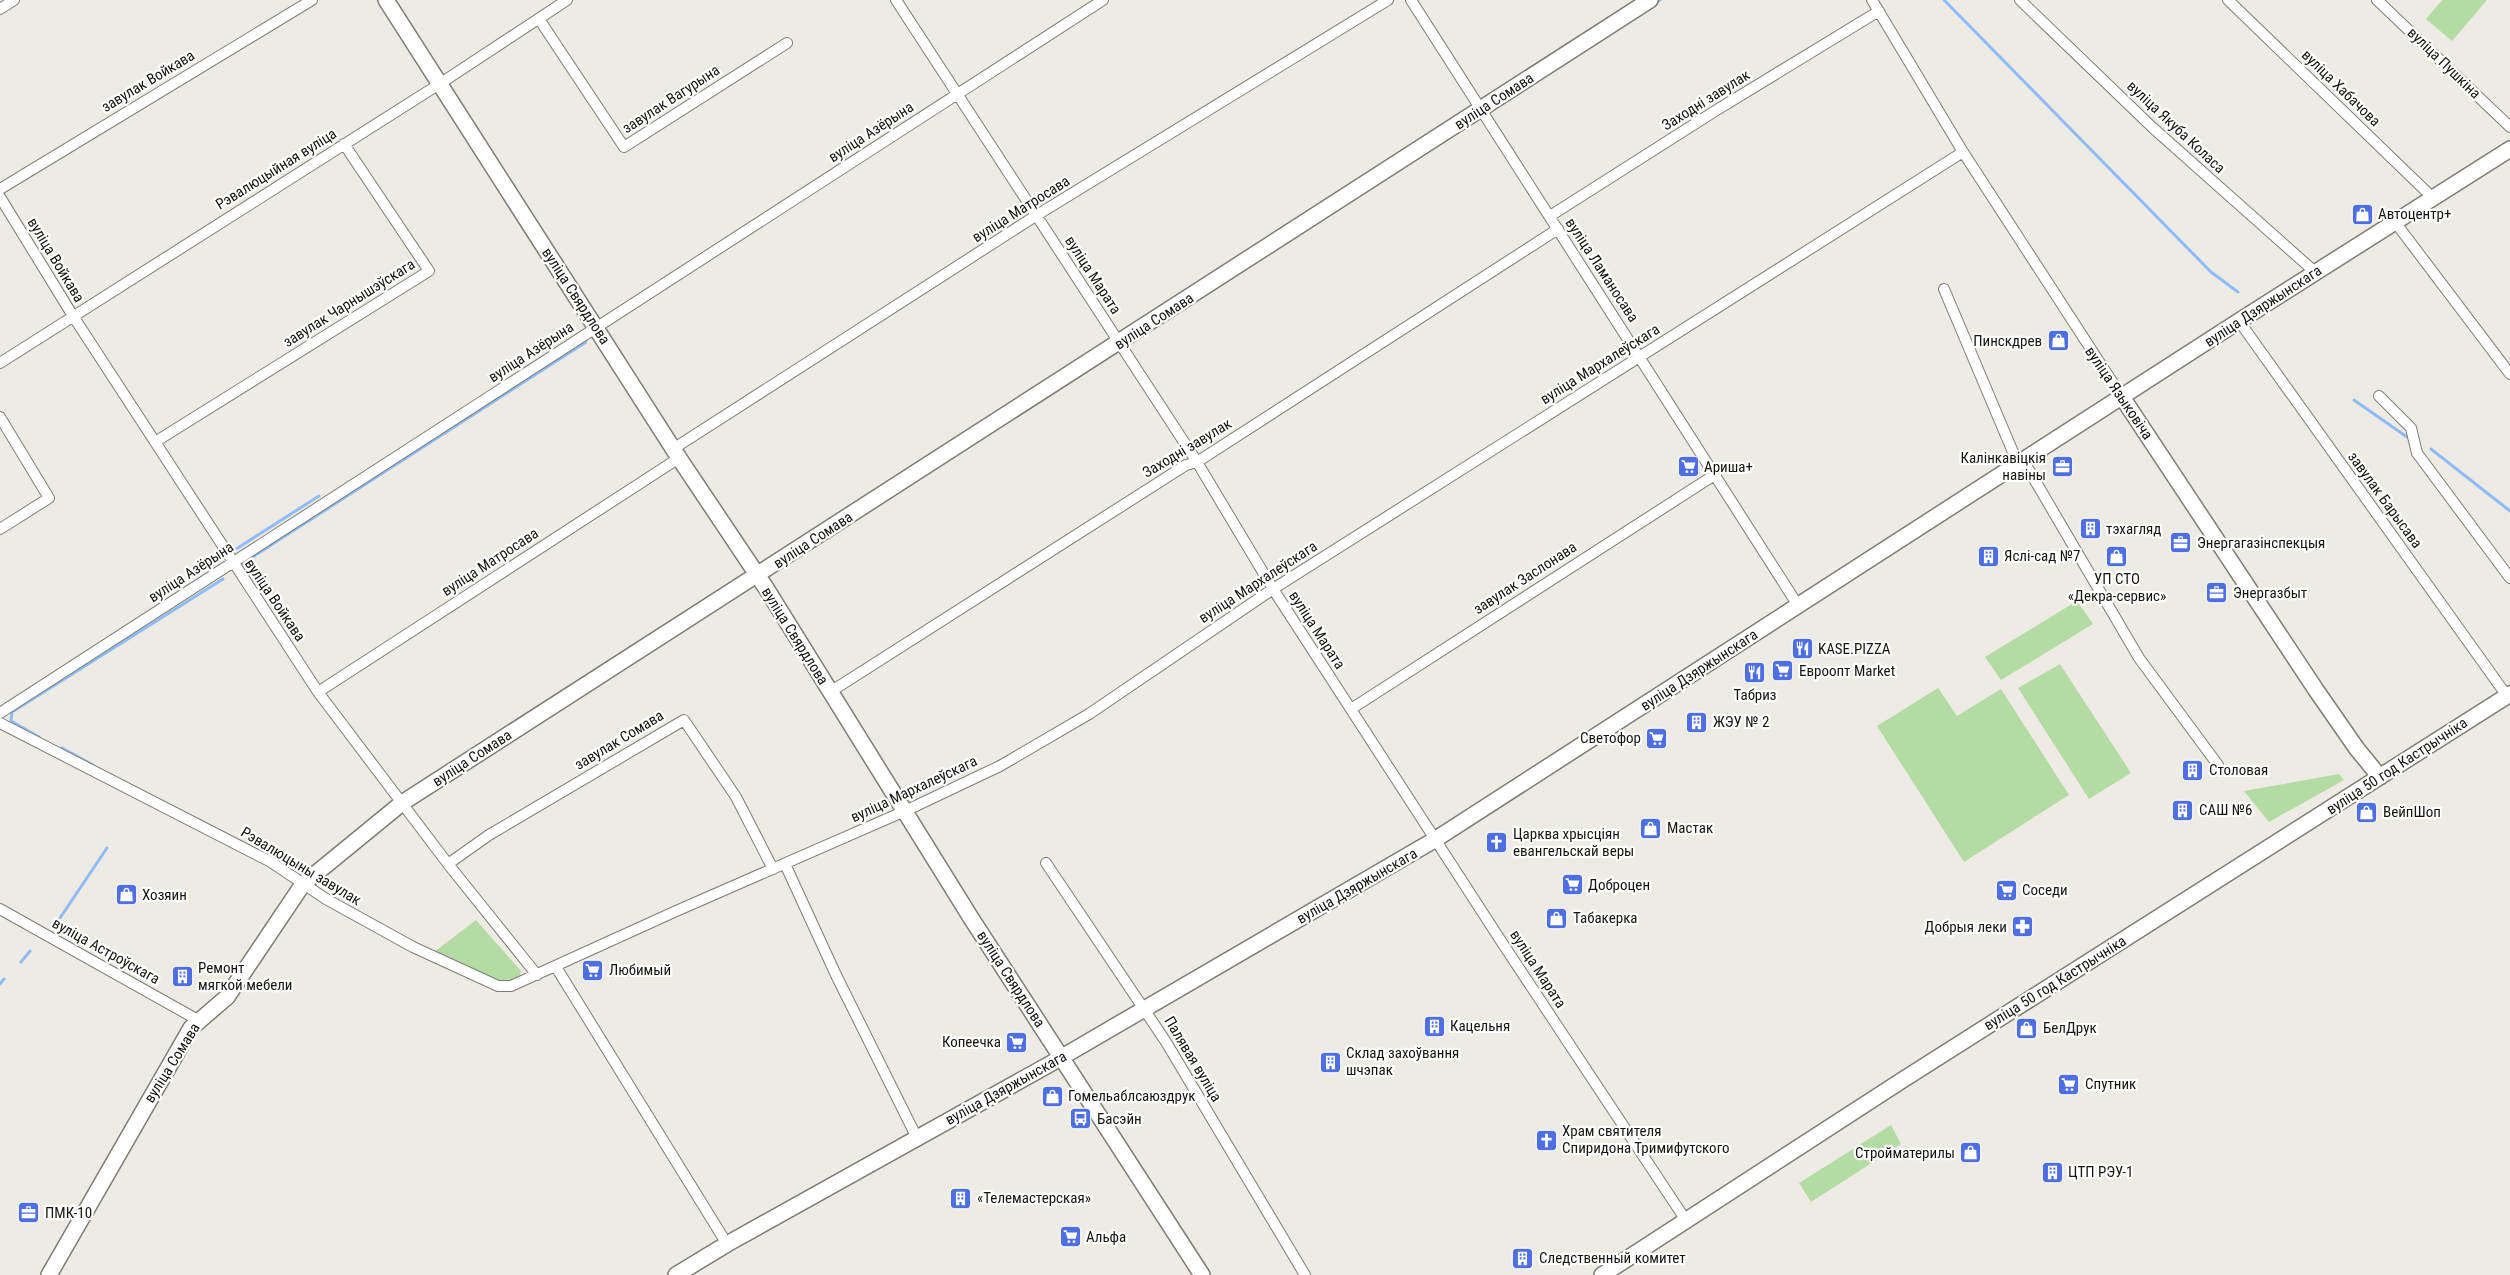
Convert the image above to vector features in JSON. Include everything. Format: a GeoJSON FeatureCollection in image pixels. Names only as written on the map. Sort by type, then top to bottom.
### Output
{"type":"FeatureCollection","features":[{"type":"Feature","properties":{"kind":"street"},"geometry":{"type":"LineString","coordinates":[[0,9],[14,0]]}},
{"type":"Feature","properties":{"kind":"street","name":"завулак Войкава"},"geometry":{"type":"LineString","coordinates":[[0,189],[312,0]]}},
{"type":"Feature","properties":{"kind":"street","name":"вуліца Свярдлова"},"geometry":{"type":"LineString","coordinates":[[386,0],[757,576],[1062,1058],[1202,1275]]}},
{"type":"Feature","properties":{"kind":"street","name":"Рэвалюцыйная вуліца"},"geometry":{"type":"LineString","coordinates":[[0,363],[441,83],[568,0]]}},
{"type":"Feature","properties":{"kind":"street","name":"вуліца Марата"},"geometry":{"type":"LineString","coordinates":[[896,0],[956,95],[1037,215],[1197,462],[1273,589],[1687,1222]]}},
{"type":"Feature","properties":{"kind":"street","name":"вуліца Азёрына"},"geometry":{"type":"LineString","coordinates":[[0,714],[1103,0]]}},
{"type":"Feature","properties":{"kind":"street","name":"вуліца Матросава"},"geometry":{"type":"LineString","coordinates":[[318,692],[1037,215],[1388,0]]}},
{"type":"Feature","properties":{"kind":"street","name":"вуліца Ламаносава"},"geometry":{"type":"LineString","coordinates":[[1411,0],[1716,474],[1799,607]]}},
{"type":"Feature","properties":{"kind":"street","name":"вуліца Сомава"},"geometry":{"type":"LineString","coordinates":[[49,1275],[184,1038],[198,1020],[220,1006],[227,998],[303,884],[402,803],[1120,343],[1650,0]]}},
{"type":"Feature","properties":{"kind":"street","name":"вуліца Языковіча"},"geometry":{"type":"LineString","coordinates":[[1872,0],[1962,152],[2122,397],[2316,690],[2357,749],[2380,777]]}},
{"type":"Feature","properties":{"kind":"street","name":"вуліца Якуба Коласа"},"geometry":{"type":"LineString","coordinates":[[2020,0],[2153,128],[2315,272]]}},
{"type":"Feature","properties":{"kind":"street","name":"вуліца Хабачова"},"geometry":{"type":"LineString","coordinates":[[2228,0],[2433,198]]}},
{"type":"Feature","properties":{"kind":"street","name":"вуліца Пушкіна"},"geometry":{"type":"LineString","coordinates":[[2377,0],[2510,127]]}},
{"type":"Feature","properties":{"kind":"street","name":"Заходні завулак"},"geometry":{"type":"LineString","coordinates":[[1550,216],[1715,111],[1879,11]]}},
{"type":"Feature","properties":{"kind":"street","name":"завулак Вагурына"},"geometry":{"type":"LineString","coordinates":[[539,19],[624,147],[787,43]]}},
{"type":"Feature","properties":{"kind":"street","name":"завулак Чарнышэўскага"},"geometry":{"type":"LineString","coordinates":[[155,442],[429,271],[344,144]]}},
{"type":"Feature","properties":{"kind":"street","name":"вуліца Мархалеўскага"},"geometry":{"type":"LineString","coordinates":[[537,975],[905,811],[1000,766],[1089,714],[1273,589],[1962,152]]}},
{"type":"Feature","properties":{"kind":"street","name":"вуліца Дзяржынскага"},"geometry":{"type":"LineString","coordinates":[[676,1275],[727,1244],[1062,1058],[1436,840],[1799,607],[2239,320],[2433,198],[2508,155]]}},
{"type":"Feature","properties":{"kind":"street","name":"вуліца Войкава"},"geometry":{"type":"LineString","coordinates":[[0,197],[73,316],[232,563],[318,692],[448,864],[537,975]]}},
{"type":"Feature","properties":{"kind":"street"},"geometry":{"type":"LineString","coordinates":[[2395,222],[2510,374]]}},
{"type":"Feature","properties":{"kind":"street","name":"Заходні завулак"},"geometry":{"type":"LineString","coordinates":[[830,692],[1186,465],[1197,462],[1558,229]]}},
{"type":"Feature","properties":{"kind":"street"},"geometry":{"type":"LineString","coordinates":[[1944,289],[2020,462],[2139,658],[2218,765]]}},
{"type":"Feature","properties":{"kind":"street","name":"завулак Барысава"},"geometry":{"type":"LineString","coordinates":[[2239,320],[2508,695]]}},
{"type":"Feature","properties":{"kind":"street"},"geometry":{"type":"LineString","coordinates":[[2379,396],[2411,428],[2417,453],[2510,578]]}},
{"type":"Feature","properties":{"kind":"street"},"geometry":{"type":"LineString","coordinates":[[0,418],[49,498],[0,529]]}},
{"type":"Feature","properties":{"kind":"street","name":"завулак Заслонава"},"geometry":{"type":"LineString","coordinates":[[1351,709],[1716,474]]}},
{"type":"Feature","properties":{"kind":"street","name":"вуліца 50 год Кастрычніка"},"geometry":{"type":"LineString","coordinates":[[1602,1275],[1687,1222],[1901,1081],[2508,695]]}},
{"type":"Feature","properties":{"kind":"street","name":"завулак Сомава"},"geometry":{"type":"LineString","coordinates":[[448,864],[489,835],[684,720],[736,797],[772,869]]}},
{"type":"Feature","properties":{"kind":"street","name":"Рэвалюцыны завулак"},"geometry":{"type":"LineString","coordinates":[[0,723],[271,862],[303,884],[414,947],[498,986],[511,986],[537,975]]}},
{"type":"Feature","properties":{"kind":"street","name":"Палявая вуліца"},"geometry":{"type":"LineString","coordinates":[[1046,863],[1145,1009],[1305,1275]]}},
{"type":"Feature","properties":{"kind":"street"},"geometry":{"type":"LineString","coordinates":[[785,864],[836,975],[917,1138]]}},
{"type":"Feature","properties":{"kind":"street","name":"вуліца Астроўскага"},"geometry":{"type":"LineString","coordinates":[[0,909],[198,1020]]}},
{"type":"Feature","properties":{"kind":"street"},"geometry":{"type":"LineString","coordinates":[[556,967],[727,1244]]}},
{"type":"Feature","properties":{"kind":"green space"},"geometry":{"type":"Polygon","coordinates":[[[2442,0],[2487,0],[2452,41],[2426,19],[2442,0]]]}},
{"type":"Feature","properties":{"kind":"green space"},"geometry":{"type":"Polygon","coordinates":[[[2077,601],[2093,624],[2001,680],[1985,657],[2077,601]]]}},
{"type":"Feature","properties":{"kind":"green space"},"geometry":{"type":"Polygon","coordinates":[[[2060,664],[2131,773],[2089,799],[2018,688],[2060,664]]]}},
{"type":"Feature","properties":{"kind":"green space"},"geometry":{"type":"Polygon","coordinates":[[[1938,688],[1957,716],[2001,689],[2069,795],[1964,862],[1877,726],[1938,688]]]}},
{"type":"Feature","properties":{"kind":"green space"},"geometry":{"type":"Polygon","coordinates":[[[2339,774],[2344,780],[2269,822],[2244,791],[2339,774]]]}},
{"type":"Feature","properties":{"kind":"green space"},"geometry":{"type":"Polygon","coordinates":[[[476,920],[521,971],[519,978],[505,983],[434,952],[476,920]]]}},
{"type":"Feature","properties":{"kind":"green space"},"geometry":{"type":"Polygon","coordinates":[[[1891,1125],[1901,1144],[1811,1202],[1799,1183],[1891,1125]]]}},
{"type":"Feature","properties":{"kind":"waterway"},"geometry":{"type":"LineString","coordinates":[[1654,4],[1660,0]]}},
{"type":"Feature","properties":{"kind":"waterway"},"geometry":{"type":"LineString","coordinates":[[1944,0],[2211,272],[2238,292]]}},
{"type":"Feature","properties":{"kind":"waterway"},"geometry":{"type":"LineString","coordinates":[[240,565],[586,342]]}},
{"type":"Feature","properties":{"kind":"waterway"},"geometry":{"type":"LineString","coordinates":[[2354,400],[2407,437]]}},
{"type":"Feature","properties":{"kind":"waterway"},"geometry":{"type":"LineString","coordinates":[[2431,449],[2510,511]]}},
{"type":"Feature","properties":{"kind":"waterway"},"geometry":{"type":"LineString","coordinates":[[233,551],[319,496]]}},
{"type":"Feature","properties":{"kind":"waterway"},"geometry":{"type":"LineString","coordinates":[[39,737],[11,721],[12,712],[223,579]]}},
{"type":"Feature","properties":{"kind":"waterway"},"geometry":{"type":"LineString","coordinates":[[62,748],[93,765]]}},
{"type":"Feature","properties":{"kind":"waterway"},"geometry":{"type":"LineString","coordinates":[[60,918],[107,848]]}},
{"type":"Feature","properties":{"kind":"waterway"},"geometry":{"type":"LineString","coordinates":[[21,962],[30,951]]}},
{"type":"Feature","properties":{"kind":"waterway"},"geometry":{"type":"LineString","coordinates":[[0,984],[4,979]]}},
{"type":"Feature","properties":{"kind":"place","name":"Автоцентр+"},"geometry":{"type":"Point","coordinates":[2362,214]}},
{"type":"Feature","properties":{"kind":"place","name":"Пинскдрев"},"geometry":{"type":"Point","coordinates":[2058,341]}},
{"type":"Feature","properties":{"kind":"place","name":"Ариша+"},"geometry":{"type":"Point","coordinates":[1688,467]}},
{"type":"Feature","properties":{"kind":"place","name":"Калінкавіцкія навіны"},"geometry":{"type":"Point","coordinates":[2062,467]}},
{"type":"Feature","properties":{"kind":"place","name":"тэхагляд"},"geometry":{"type":"Point","coordinates":[2090,529]}},
{"type":"Feature","properties":{"kind":"place","name":"Энергагазінспекцыя"},"geometry":{"type":"Point","coordinates":[2181,543]}},
{"type":"Feature","properties":{"kind":"place","name":"Яслі-сад №7"},"geometry":{"type":"Point","coordinates":[1988,556]}},
{"type":"Feature","properties":{"kind":"place","name":"УП СТО «Декра-сервис»"},"geometry":{"type":"Point","coordinates":[2117,556]}},
{"type":"Feature","properties":{"kind":"place","name":"Энергазбыт"},"geometry":{"type":"Point","coordinates":[2217,593]}},
{"type":"Feature","properties":{"kind":"place","name":"KASE.PIZZA"},"geometry":{"type":"Point","coordinates":[1802,649]}},
{"type":"Feature","properties":{"kind":"place","name":"Евроопт Market"},"geometry":{"type":"Point","coordinates":[1783,671]}},
{"type":"Feature","properties":{"kind":"place","name":"Табриз"},"geometry":{"type":"Point","coordinates":[1755,672]}},
{"type":"Feature","properties":{"kind":"place","name":"ЖЭУ № 2"},"geometry":{"type":"Point","coordinates":[1697,722]}},
{"type":"Feature","properties":{"kind":"place","name":"Светофор"},"geometry":{"type":"Point","coordinates":[1657,738]}},
{"type":"Feature","properties":{"kind":"place","name":"Столовая"},"geometry":{"type":"Point","coordinates":[2193,770]}},
{"type":"Feature","properties":{"kind":"place","name":"САШ №6"},"geometry":{"type":"Point","coordinates":[2183,810]}},
{"type":"Feature","properties":{"kind":"place","name":"ВейпШоп"},"geometry":{"type":"Point","coordinates":[2367,812]}},
{"type":"Feature","properties":{"kind":"place","name":"Мастак"},"geometry":{"type":"Point","coordinates":[1651,828]}},
{"type":"Feature","properties":{"kind":"place","name":"Царква хрысціян евангельскай веры"},"geometry":{"type":"Point","coordinates":[1497,843]}},
{"type":"Feature","properties":{"kind":"place","name":"Доброцен"},"geometry":{"type":"Point","coordinates":[1572,885]}},
{"type":"Feature","properties":{"kind":"place","name":"Соседи"},"geometry":{"type":"Point","coordinates":[2006,890]}},
{"type":"Feature","properties":{"kind":"place","name":"Хозяин"},"geometry":{"type":"Point","coordinates":[126,895]}},
{"type":"Feature","properties":{"kind":"place","name":"Табакерка"},"geometry":{"type":"Point","coordinates":[1557,918]}},
{"type":"Feature","properties":{"kind":"place","name":"Добрыя леки"},"geometry":{"type":"Point","coordinates":[2023,927]}},
{"type":"Feature","properties":{"kind":"place","name":"Любимый"},"geometry":{"type":"Point","coordinates":[593,970]}},
{"type":"Feature","properties":{"kind":"place","name":"Ремонт мягкой мебели"},"geometry":{"type":"Point","coordinates":[182,977]}},
{"type":"Feature","properties":{"kind":"place","name":"Кацельня"},"geometry":{"type":"Point","coordinates":[1434,1026]}},
{"type":"Feature","properties":{"kind":"place","name":"БелДрук"},"geometry":{"type":"Point","coordinates":[2027,1028]}},
{"type":"Feature","properties":{"kind":"place","name":"Копеечка"},"geometry":{"type":"Point","coordinates":[1017,1042]}},
{"type":"Feature","properties":{"kind":"place","name":"Склад захоўвання шчэпак"},"geometry":{"type":"Point","coordinates":[1330,1062]}},
{"type":"Feature","properties":{"kind":"place","name":"Спутник"},"geometry":{"type":"Point","coordinates":[2069,1084]}},
{"type":"Feature","properties":{"kind":"place","name":"Гомельаблсаюздрук"},"geometry":{"type":"Point","coordinates":[1052,1096]}},
{"type":"Feature","properties":{"kind":"place","name":"Басэйн"},"geometry":{"type":"Point","coordinates":[1081,1119]}},
{"type":"Feature","properties":{"kind":"place","name":"Храм святителя Спиридона Тримифутского"},"geometry":{"type":"Point","coordinates":[1546,1140]}},
{"type":"Feature","properties":{"kind":"place","name":"Стройматерилы"},"geometry":{"type":"Point","coordinates":[1971,1153]}},
{"type":"Feature","properties":{"kind":"place","name":"ЦТП РЭУ-1"},"geometry":{"type":"Point","coordinates":[2052,1172]}},
{"type":"Feature","properties":{"kind":"place","name":"«Телемастерская»"},"geometry":{"type":"Point","coordinates":[961,1198]}},
{"type":"Feature","properties":{"kind":"place","name":"ПМК-10"},"geometry":{"type":"Point","coordinates":[29,1213]}},
{"type":"Feature","properties":{"kind":"place","name":"Альфа"},"geometry":{"type":"Point","coordinates":[1070,1237]}},
{"type":"Feature","properties":{"kind":"place","name":"Следственный комитет"},"geometry":{"type":"Point","coordinates":[1523,1258]}}]}
